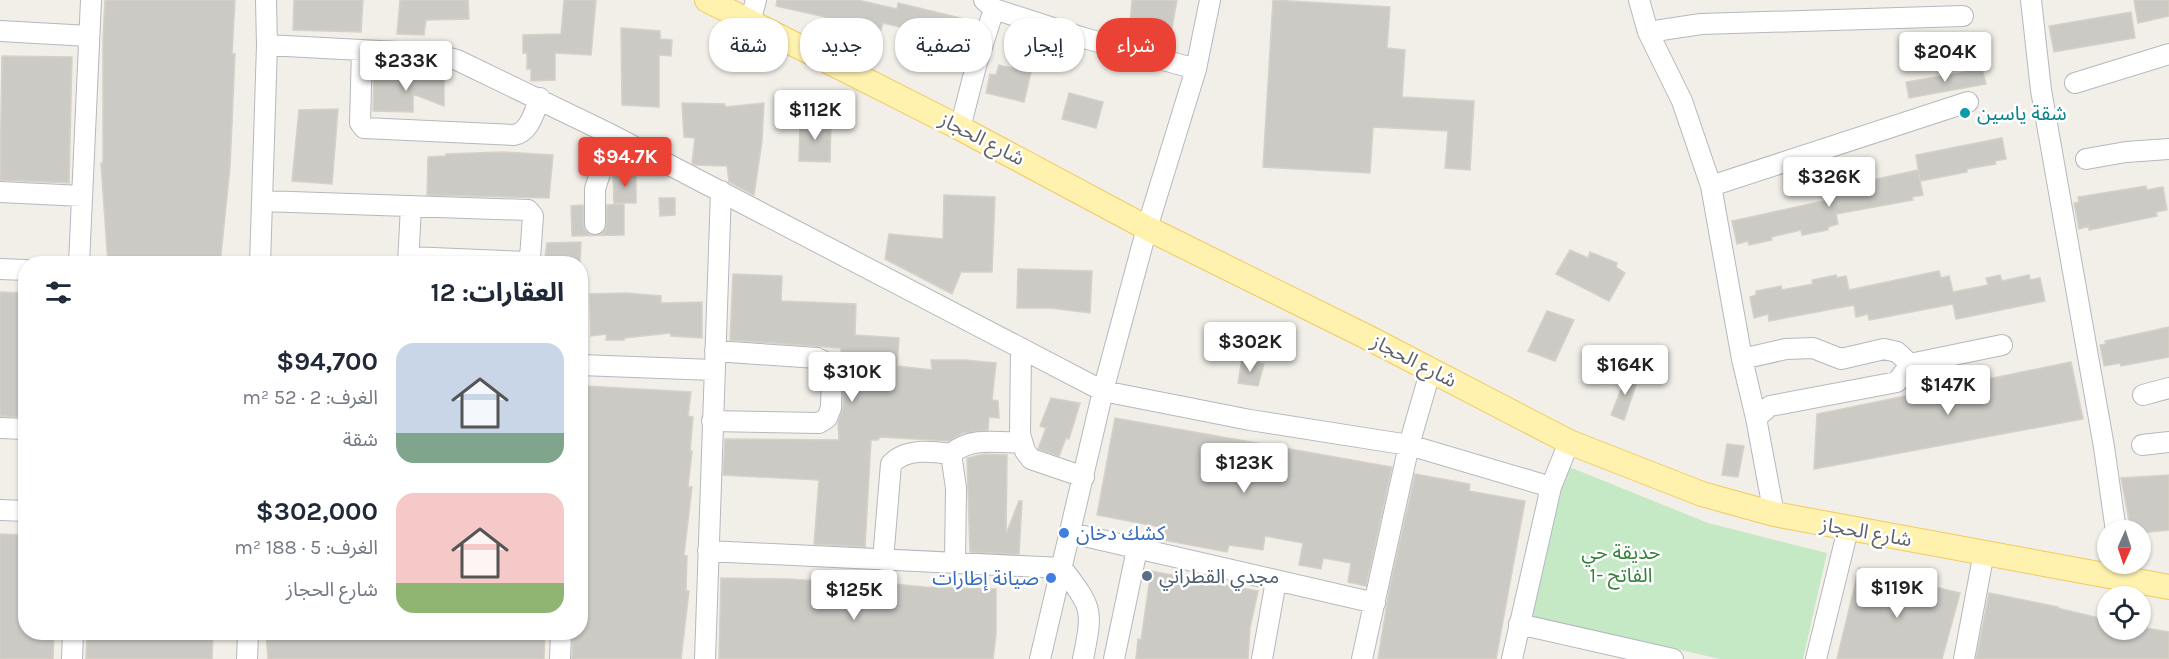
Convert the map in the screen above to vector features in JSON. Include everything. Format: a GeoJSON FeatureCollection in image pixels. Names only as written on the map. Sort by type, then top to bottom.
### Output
{"type":"FeatureCollection","features":[{"type":"Feature","properties":{"kind":"main road","name":"شارع الحجاز"},"geometry":{"type":"LineString","coordinates":[[706,0],[753,11],[960,128],[1147,228],[1431,369],[1569,442],[1702,494],[1774,514],[1984,552],[2097,568]]}},
{"type":"Feature","properties":{"kind":"main road","name":"شارع الحجاز"},"geometry":{"type":"LineString","coordinates":[[2130,574],[2169,587]]}},
{"type":"Feature","properties":{"kind":"street"},"geometry":{"type":"LineString","coordinates":[[80,256],[91,0]]}},
{"type":"Feature","properties":{"kind":"street"},"geometry":{"type":"LineString","coordinates":[[260,256],[267,45],[266,0]]}},
{"type":"Feature","properties":{"kind":"street"},"geometry":{"type":"LineString","coordinates":[[1040,659],[1103,391],[1147,228],[1196,69],[1210,0]]}},
{"type":"Feature","properties":{"kind":"street"},"geometry":{"type":"LineString","coordinates":[[1639,0],[1648,32],[1682,101],[1711,186],[1742,359],[1774,514]]}},
{"type":"Feature","properties":{"kind":"street"},"geometry":{"type":"LineString","coordinates":[[2031,0],[2041,90],[2104,447],[2114,520]]}},
{"type":"Feature","properties":{"kind":"street"},"geometry":{"type":"LineString","coordinates":[[960,128],[989,5],[1083,38],[1196,69]]}},
{"type":"Feature","properties":{"kind":"street"},"geometry":{"type":"LineString","coordinates":[[1648,32],[1701,24],[1963,16]]}},
{"type":"Feature","properties":{"kind":"street"},"geometry":{"type":"LineString","coordinates":[[0,31],[90,36]]}},
{"type":"Feature","properties":{"kind":"street"},"geometry":{"type":"LineString","coordinates":[[267,45],[436,54],[457,60],[540,98],[1103,391],[1250,420],[1408,445],[1551,487]]}},
{"type":"Feature","properties":{"kind":"street"},"geometry":{"type":"LineString","coordinates":[[362,50],[360,123],[364,128],[520,134],[528,126],[540,98]]}},
{"type":"Feature","properties":{"kind":"street"},"geometry":{"type":"LineString","coordinates":[[2075,83],[2169,54]]}},
{"type":"Feature","properties":{"kind":"street"},"geometry":{"type":"LineString","coordinates":[[1711,186],[1968,102]]}},
{"type":"Feature","properties":{"kind":"street"},"geometry":{"type":"LineString","coordinates":[[595,224],[595,189],[612,135]]}},
{"type":"Feature","properties":{"kind":"street"},"geometry":{"type":"LineString","coordinates":[[2086,159],[2126,152],[2169,149]]}},
{"type":"Feature","properties":{"kind":"street"},"geometry":{"type":"LineString","coordinates":[[705,659],[721,191]]}},
{"type":"Feature","properties":{"kind":"street"},"geometry":{"type":"LineString","coordinates":[[0,192],[82,196]]}},
{"type":"Feature","properties":{"kind":"street"},"geometry":{"type":"LineString","coordinates":[[262,201],[528,210],[533,216],[530,256]]}},
{"type":"Feature","properties":{"kind":"street"},"geometry":{"type":"LineString","coordinates":[[409,256],[411,207]]}},
{"type":"Feature","properties":{"kind":"street"},"geometry":{"type":"LineString","coordinates":[[0,269],[18,270]]}},
{"type":"Feature","properties":{"kind":"street"},"geometry":{"type":"LineString","coordinates":[[1756,418],[1770,406],[1897,382],[1910,364],[2002,345]]}},
{"type":"Feature","properties":{"kind":"street"},"geometry":{"type":"LineString","coordinates":[[1021,348],[1021,443],[1031,459],[1084,477]]}},
{"type":"Feature","properties":{"kind":"street"},"geometry":{"type":"LineString","coordinates":[[1742,359],[1786,349],[1813,348],[1841,359],[1884,349],[1897,352],[1910,364]]}},
{"type":"Feature","properties":{"kind":"street"},"geometry":{"type":"LineString","coordinates":[[588,364],[817,358],[832,370],[831,408],[827,418],[819,423],[712,421]]}},
{"type":"Feature","properties":{"kind":"street"},"geometry":{"type":"LineString","coordinates":[[1362,659],[1408,445],[1431,369]]}},
{"type":"Feature","properties":{"kind":"street"},"geometry":{"type":"LineString","coordinates":[[2143,395],[2169,388]]}},
{"type":"Feature","properties":{"kind":"street"},"geometry":{"type":"LineString","coordinates":[[0,428],[18,429]]}},
{"type":"Feature","properties":{"kind":"street"},"geometry":{"type":"LineString","coordinates":[[951,454],[960,446],[976,442],[1021,443]]}},
{"type":"Feature","properties":{"kind":"street"},"geometry":{"type":"LineString","coordinates":[[1512,659],[1551,487],[1569,442]]}},
{"type":"Feature","properties":{"kind":"street"},"geometry":{"type":"LineString","coordinates":[[2142,445],[2169,442]]}},
{"type":"Feature","properties":{"kind":"street"},"geometry":{"type":"LineString","coordinates":[[883,560],[891,464],[898,457],[907,453],[933,451],[951,454]]}},
{"type":"Feature","properties":{"kind":"street"},"geometry":{"type":"LineString","coordinates":[[951,454],[956,488],[955,563]]}},
{"type":"Feature","properties":{"kind":"street"},"geometry":{"type":"LineString","coordinates":[[0,510],[18,511]]}},
{"type":"Feature","properties":{"kind":"street"},"geometry":{"type":"LineString","coordinates":[[1816,659],[1848,529]]}},
{"type":"Feature","properties":{"kind":"street"},"geometry":{"type":"LineString","coordinates":[[1071,533],[1375,603]]}},
{"type":"Feature","properties":{"kind":"street"},"geometry":{"type":"LineString","coordinates":[[1114,659],[1137,549]]}},
{"type":"Feature","properties":{"kind":"street"},"geometry":{"type":"LineString","coordinates":[[708,551],[1062,568],[1082,594],[1089,612],[1083,659]]}},
{"type":"Feature","properties":{"kind":"street"},"geometry":{"type":"LineString","coordinates":[[1964,659],[1984,552]]}},
{"type":"Feature","properties":{"kind":"street"},"geometry":{"type":"LineString","coordinates":[[1262,659],[1276,581]]}},
{"type":"Feature","properties":{"kind":"street"},"geometry":{"type":"LineString","coordinates":[[1519,624],[1599,651],[1673,659]]}},
{"type":"Feature","properties":{"kind":"street"},"geometry":{"type":"LineString","coordinates":[[72,659],[73,640]]}},
{"type":"Feature","properties":{"kind":"street"},"geometry":{"type":"LineString","coordinates":[[247,659],[248,640]]}},
{"type":"Feature","properties":{"kind":"street"},"geometry":{"type":"LineString","coordinates":[[560,659],[561,640]]}},
{"type":"Feature","properties":{"kind":"green space","name":"حديقة حي الفاتح -1"},"geometry":{"type":"Polygon","coordinates":[[[1567,466],[1708,523],[1827,553],[1803,659],[1720,659],[1532,616],[1567,466]]]}},
{"type":"Feature","properties":{"kind":"building"},"geometry":{"type":"Polygon","coordinates":[[[105,0],[235,0],[230,167],[221,256],[107,256],[101,163],[103,163],[105,0]]]}},
{"type":"Feature","properties":{"kind":"building"},"geometry":{"type":"Polygon","coordinates":[[[294,0],[363,0],[361,32],[293,30],[294,0]]]}},
{"type":"Feature","properties":{"kind":"building"},"geometry":{"type":"Polygon","coordinates":[[[400,0],[468,0],[469,19],[426,20],[424,35],[397,34],[400,0]]]}},
{"type":"Feature","properties":{"kind":"building"},"geometry":{"type":"Polygon","coordinates":[[[564,0],[596,0],[591,55],[555,53],[555,80],[531,81],[531,69],[527,69],[527,53],[523,53],[523,35],[561,34],[564,0]]]}},
{"type":"Feature","properties":{"kind":"building"},"geometry":{"type":"Polygon","coordinates":[[[777,0],[858,0],[897,9],[898,3],[960,18],[895,18],[895,26],[883,23],[883,18],[829,18],[776,6],[777,0]]]}},
{"type":"Feature","properties":{"kind":"building"},"geometry":{"type":"Polygon","coordinates":[[[1132,0],[1177,0],[1174,18],[1131,18],[1132,0]]]}},
{"type":"Feature","properties":{"kind":"building"},"geometry":{"type":"Polygon","coordinates":[[[1273,0],[1390,7],[1387,48],[1405,50],[1402,97],[1474,101],[1470,170],[1445,168],[1448,131],[1373,127],[1370,173],[1263,167],[1273,0]]]}},
{"type":"Feature","properties":{"kind":"building"},"geometry":{"type":"Polygon","coordinates":[[[2134,0],[2169,0],[2169,16],[2138,23],[2134,0]]]}},
{"type":"Feature","properties":{"kind":"building"},"geometry":{"type":"Polygon","coordinates":[[[2131,12],[2135,38],[2054,52],[2049,26],[2131,12]]]}},
{"type":"Feature","properties":{"kind":"building"},"geometry":{"type":"Polygon","coordinates":[[[621,28],[660,31],[660,39],[672,40],[671,56],[659,55],[659,107],[622,105],[621,28]]]}},
{"type":"Feature","properties":{"kind":"building"},"geometry":{"type":"Polygon","coordinates":[[[2,56],[72,57],[69,183],[0,180],[2,56]]]}},
{"type":"Feature","properties":{"kind":"building"},"geometry":{"type":"Polygon","coordinates":[[[999,65],[1004,66],[1004,72],[1031,72],[1024,102],[986,93],[990,74],[996,75],[999,65]]]}},
{"type":"Feature","properties":{"kind":"building"},"geometry":{"type":"Polygon","coordinates":[[[1982,69],[1986,84],[1909,98],[1906,82],[1982,69]]]}},
{"type":"Feature","properties":{"kind":"building"},"geometry":{"type":"Polygon","coordinates":[[[419,75],[444,79],[444,106],[413,94],[413,112],[373,111],[374,76],[419,77],[419,75]]]}},
{"type":"Feature","properties":{"kind":"building"},"geometry":{"type":"Polygon","coordinates":[[[1069,93],[1103,102],[1096,128],[1062,119],[1069,93]]]}},
{"type":"Feature","properties":{"kind":"building"},"geometry":{"type":"Polygon","coordinates":[[[682,103],[725,104],[725,107],[764,103],[762,141],[754,195],[729,182],[727,166],[692,163],[695,138],[684,137],[682,103]]]}},
{"type":"Feature","properties":{"kind":"building"},"geometry":{"type":"Polygon","coordinates":[[[338,109],[332,184],[292,181],[299,110],[338,109]]]}},
{"type":"Feature","properties":{"kind":"building"},"geometry":{"type":"Polygon","coordinates":[[[800,120],[831,120],[830,162],[799,161],[800,120]]]}},
{"type":"Feature","properties":{"kind":"building"},"geometry":{"type":"Polygon","coordinates":[[[2002,138],[2006,159],[1995,161],[1996,164],[1967,169],[1967,172],[1920,181],[1916,155],[2002,138]]]}},
{"type":"Feature","properties":{"kind":"building"},"geometry":{"type":"Polygon","coordinates":[[[502,152],[553,155],[549,198],[427,195],[428,157],[502,152]]]}},
{"type":"Feature","properties":{"kind":"building"},"geometry":{"type":"Polygon","coordinates":[[[1918,170],[1923,195],[1912,197],[1913,200],[1836,214],[1838,224],[1828,227],[1828,230],[1802,235],[1801,230],[1771,237],[1772,240],[1749,245],[1748,241],[1737,244],[1732,221],[1833,199],[1831,189],[1918,170]]]}},
{"type":"Feature","properties":{"kind":"building"},"geometry":{"type":"Polygon","coordinates":[[[613,174],[636,174],[636,203],[614,203],[613,174]]]}},
{"type":"Feature","properties":{"kind":"building"},"geometry":{"type":"Polygon","coordinates":[[[2146,186],[2147,190],[2163,187],[2167,210],[2156,212],[2157,216],[2089,230],[2089,226],[2079,229],[2074,203],[2079,202],[2078,197],[2146,186]]]}},
{"type":"Feature","properties":{"kind":"building"},"geometry":{"type":"Polygon","coordinates":[[[944,195],[995,197],[992,272],[961,272],[952,294],[885,259],[889,234],[943,239],[944,195]]]}},
{"type":"Feature","properties":{"kind":"building"},"geometry":{"type":"Polygon","coordinates":[[[659,198],[675,198],[675,215],[660,216],[659,198]]]}},
{"type":"Feature","properties":{"kind":"building"},"geometry":{"type":"Polygon","coordinates":[[[624,204],[624,235],[597,236],[606,229],[607,205],[624,204]]]}},
{"type":"Feature","properties":{"kind":"building"},"geometry":{"type":"Polygon","coordinates":[[[583,205],[584,229],[594,236],[572,236],[571,206],[583,205]]]}},
{"type":"Feature","properties":{"kind":"building"},"geometry":{"type":"Polygon","coordinates":[[[581,242],[580,256],[545,256],[547,243],[581,242]]]}},
{"type":"Feature","properties":{"kind":"building"},"geometry":{"type":"Polygon","coordinates":[[[1570,250],[1588,258],[1590,252],[1617,263],[1616,267],[1625,273],[1609,301],[1556,274],[1570,250]]]}},
{"type":"Feature","properties":{"kind":"building"},"geometry":{"type":"Polygon","coordinates":[[[1018,269],[1092,271],[1090,313],[1050,308],[1017,308],[1018,269]]]}},
{"type":"Feature","properties":{"kind":"building"},"geometry":{"type":"Polygon","coordinates":[[[1939,271],[1941,278],[1949,276],[1953,292],[1988,285],[1986,278],[2000,275],[2002,281],[2029,275],[2030,280],[2040,278],[2045,301],[1956,319],[1953,304],[1869,320],[1868,314],[1856,317],[1854,305],[1769,321],[1768,314],[1754,318],[1750,297],[1756,295],[1756,291],[1781,286],[1782,290],[1813,284],[1812,280],[1836,275],[1837,278],[1846,276],[1849,290],[1939,271]]]}},
{"type":"Feature","properties":{"kind":"building"},"geometry":{"type":"Polygon","coordinates":[[[733,274],[782,276],[781,301],[856,304],[855,335],[899,338],[897,366],[932,370],[931,360],[996,363],[992,400],[998,401],[999,418],[989,417],[988,430],[963,433],[949,441],[880,437],[878,440],[871,440],[865,547],[814,544],[819,480],[723,475],[725,439],[839,440],[838,422],[843,408],[844,370],[841,362],[841,348],[730,340],[733,274]]]}},
{"type":"Feature","properties":{"kind":"building"},"geometry":{"type":"Polygon","coordinates":[[[0,292],[18,293],[18,417],[0,416],[0,292]]]}},
{"type":"Feature","properties":{"kind":"building"},"geometry":{"type":"Polygon","coordinates":[[[626,293],[661,296],[661,303],[702,302],[702,338],[671,336],[670,333],[624,338],[624,340],[606,340],[607,334],[591,336],[590,294],[626,293]]]}},
{"type":"Feature","properties":{"kind":"building"},"geometry":{"type":"Polygon","coordinates":[[[1547,311],[1574,320],[1555,361],[1528,351],[1547,311]]]}},
{"type":"Feature","properties":{"kind":"building"},"geometry":{"type":"Polygon","coordinates":[[[2169,327],[2169,357],[2121,366],[2120,363],[2104,366],[2100,345],[2106,344],[2105,341],[2169,327]]]}},
{"type":"Feature","properties":{"kind":"building"},"geometry":{"type":"Polygon","coordinates":[[[1242,359],[1264,364],[1258,386],[1238,383],[1242,359]]]}},
{"type":"Feature","properties":{"kind":"building"},"geometry":{"type":"Polygon","coordinates":[[[2071,362],[2083,419],[1814,469],[1817,414],[2071,362]]]}},
{"type":"Feature","properties":{"kind":"building"},"geometry":{"type":"Polygon","coordinates":[[[1628,372],[1639,376],[1624,420],[1611,415],[1628,372]]]}},
{"type":"Feature","properties":{"kind":"building"},"geometry":{"type":"Polygon","coordinates":[[[588,386],[691,392],[688,416],[693,417],[690,451],[692,451],[688,487],[692,487],[684,555],[687,556],[686,591],[689,591],[681,659],[572,659],[573,640],[588,640],[588,386]]]}},
{"type":"Feature","properties":{"kind":"building"},"geometry":{"type":"Polygon","coordinates":[[[1051,398],[1080,403],[1069,439],[1066,438],[1059,456],[1038,449],[1046,428],[1040,426],[1051,398]]]}},
{"type":"Feature","properties":{"kind":"building"},"geometry":{"type":"Polygon","coordinates":[[[1115,418],[1392,467],[1366,586],[1348,582],[1351,563],[1323,558],[1321,569],[1299,565],[1303,543],[1265,536],[1263,550],[1229,545],[1227,552],[1163,540],[1165,528],[1097,515],[1115,418]]]}},
{"type":"Feature","properties":{"kind":"building"},"geometry":{"type":"Polygon","coordinates":[[[1727,444],[1744,446],[1738,477],[1722,475],[1727,444]]]}},
{"type":"Feature","properties":{"kind":"building"},"geometry":{"type":"Polygon","coordinates":[[[985,454],[1007,455],[1006,534],[1019,501],[1022,501],[1019,554],[970,552],[967,458],[985,454]]]}},
{"type":"Feature","properties":{"kind":"building"},"geometry":{"type":"Polygon","coordinates":[[[1415,474],[1470,484],[1469,491],[1525,501],[1496,659],[1378,659],[1389,591],[1415,474]]]}},
{"type":"Feature","properties":{"kind":"building"},"geometry":{"type":"Polygon","coordinates":[[[2169,475],[2169,530],[2151,532],[2151,520],[2129,520],[2121,478],[2169,475]]]}},
{"type":"Feature","properties":{"kind":"building"},"geometry":{"type":"Polygon","coordinates":[[[0,534],[18,535],[18,640],[54,640],[53,659],[0,659],[0,534]]]}},
{"type":"Feature","properties":{"kind":"building"},"geometry":{"type":"Polygon","coordinates":[[[1859,568],[1960,593],[1942,659],[1837,659],[1859,568]]]}},
{"type":"Feature","properties":{"kind":"building"},"geometry":{"type":"Polygon","coordinates":[[[1151,571],[1258,591],[1250,628],[1248,659],[1136,659],[1151,571]]]}},
{"type":"Feature","properties":{"kind":"building"},"geometry":{"type":"Polygon","coordinates":[[[721,578],[788,579],[862,584],[862,581],[925,587],[996,589],[996,634],[993,659],[719,659],[721,578]]]}},
{"type":"Feature","properties":{"kind":"building"},"geometry":{"type":"Polygon","coordinates":[[[1989,593],[2097,617],[2097,640],[2151,640],[2151,629],[2169,632],[2169,659],[1976,659],[1989,593]]]}},
{"type":"Feature","properties":{"kind":"building"},"geometry":{"type":"Polygon","coordinates":[[[87,640],[213,640],[212,659],[86,659],[87,640]]]}},
{"type":"Feature","properties":{"kind":"building"},"geometry":{"type":"Polygon","coordinates":[[[267,640],[545,640],[544,659],[268,659],[267,640]]]}},
{"type":"Feature","properties":{"kind":"place","name":"شقة ياسين"},"geometry":{"type":"Point","coordinates":[1965,113]}},
{"type":"Feature","properties":{"kind":"place","name":"كشك دخان"},"geometry":{"type":"Point","coordinates":[1064,533]}},
{"type":"Feature","properties":{"kind":"place","name":"مجدي القطراني"},"geometry":{"type":"Point","coordinates":[1147,576]}},
{"type":"Feature","properties":{"kind":"place","name":"صيانة إطارات"},"geometry":{"type":"Point","coordinates":[1051,578]}}]}
